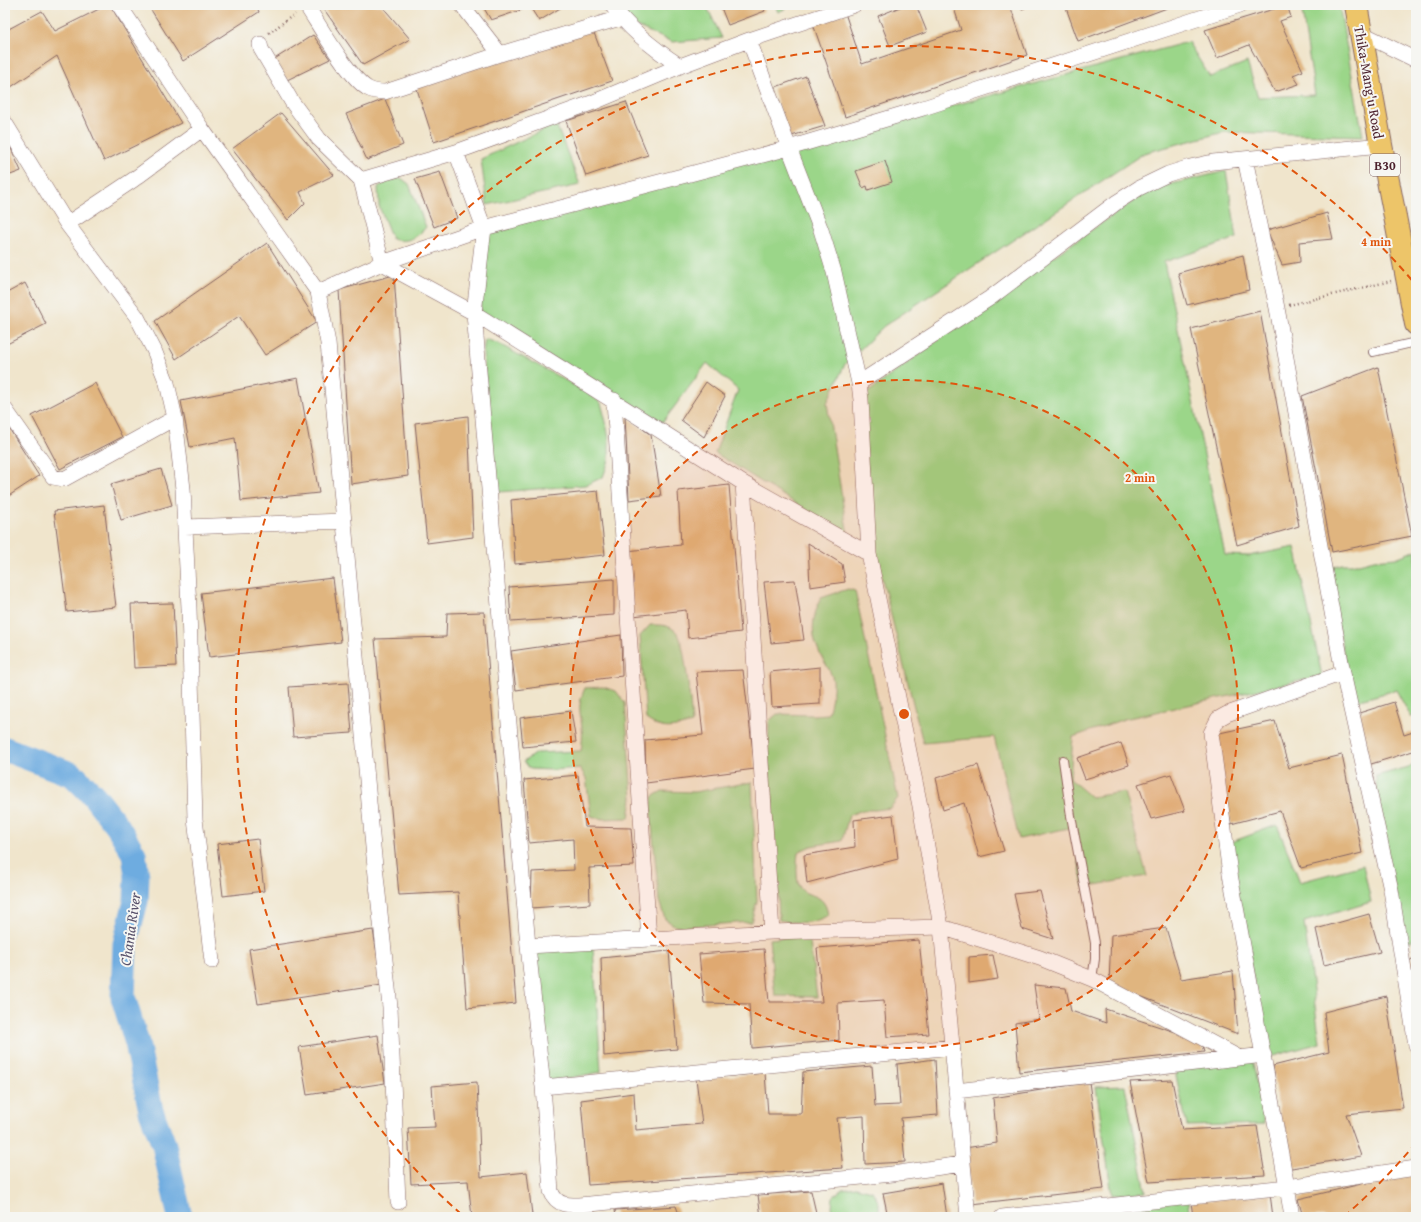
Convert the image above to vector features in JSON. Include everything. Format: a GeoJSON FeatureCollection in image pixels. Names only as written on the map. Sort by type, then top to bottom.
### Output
{"type":"FeatureCollection","features":[{"type":"Feature","properties":{"kind":"highway","name":"Thika-Mang'u Road"},"geometry":{"type":"LineString","coordinates":[[1356,5],[1381,145],[1416,324]]}},
{"type":"Feature","properties":{"kind":"street"},"geometry":{"type":"LineString","coordinates":[[119,5],[202,129],[318,292],[328,343],[373,847],[390,1007],[398,1202]]}},
{"type":"Feature","properties":{"kind":"street"},"geometry":{"type":"LineString","coordinates":[[306,5],[343,61],[366,88],[376,92],[385,92],[500,54],[620,18]]}},
{"type":"Feature","properties":{"kind":"street"},"geometry":{"type":"LineString","coordinates":[[462,5],[500,54]]}},
{"type":"Feature","properties":{"kind":"street"},"geometry":{"type":"LineString","coordinates":[[612,5],[620,18],[645,40],[680,66]]}},
{"type":"Feature","properties":{"kind":"street"},"geometry":{"type":"LineString","coordinates":[[361,180],[456,152],[594,102],[680,66],[749,40],[854,5]]}},
{"type":"Feature","properties":{"kind":"street"},"geometry":{"type":"LineString","coordinates":[[318,292],[382,263],[484,228],[789,148],[930,105],[1240,5]]}},
{"type":"Feature","properties":{"kind":"street"},"geometry":{"type":"LineString","coordinates":[[1361,33],[1416,60]]}},
{"type":"Feature","properties":{"kind":"street"},"geometry":{"type":"LineString","coordinates":[[749,40],[821,230],[834,272],[859,384],[869,554],[920,806],[941,927],[968,1217]]}},
{"type":"Feature","properties":{"kind":"street"},"geometry":{"type":"LineString","coordinates":[[260,44],[261,49],[292,102],[319,139],[361,180],[382,263],[474,313],[614,400],[743,483],[869,554]]}},
{"type":"Feature","properties":{"kind":"street"},"geometry":{"type":"LineString","coordinates":[[5,123],[67,224],[137,317],[154,350],[167,383],[175,418],[183,489],[190,616],[195,819],[212,961]]}},
{"type":"Feature","properties":{"kind":"street"},"geometry":{"type":"LineString","coordinates":[[67,224],[133,180],[202,129]]}},
{"type":"Feature","properties":{"kind":"street"},"geometry":{"type":"LineString","coordinates":[[859,384],[990,298],[1099,215],[1139,188],[1168,174],[1213,162],[1245,160],[1381,145]]}},
{"type":"Feature","properties":{"kind":"street"},"geometry":{"type":"LineString","coordinates":[[456,152],[484,228],[474,313],[528,946],[543,1088],[551,1191],[554,1198],[566,1206],[892,1174],[962,1164]]}},
{"type":"Feature","properties":{"kind":"street"},"geometry":{"type":"LineString","coordinates":[[1245,160],[1277,308],[1344,673],[1390,890],[1416,1045]]}},
{"type":"Feature","properties":{"kind":"street"},"geometry":{"type":"LineString","coordinates":[[614,400],[649,939]]}},
{"type":"Feature","properties":{"kind":"street"},"geometry":{"type":"LineString","coordinates":[[5,409],[44,466],[53,477],[59,480],[64,479],[175,418]]}},
{"type":"Feature","properties":{"kind":"street"},"geometry":{"type":"LineString","coordinates":[[743,483],[772,932]]}},
{"type":"Feature","properties":{"kind":"street"},"geometry":{"type":"LineString","coordinates":[[184,527],[344,521]]}},
{"type":"Feature","properties":{"kind":"street"},"geometry":{"type":"LineString","coordinates":[[1292,1217],[1264,1055],[1230,874],[1211,732],[1218,719],[1227,714],[1344,673]]}},
{"type":"Feature","properties":{"kind":"street"},"geometry":{"type":"LineString","coordinates":[[528,946],[772,932],[941,927],[1040,958],[1092,979],[1238,1057]]}},
{"type":"Feature","properties":{"kind":"street"},"geometry":{"type":"LineString","coordinates":[[543,1088],[953,1047]]}},
{"type":"Feature","properties":{"kind":"street"},"geometry":{"type":"LineString","coordinates":[[956,1090],[1264,1055]]}},
{"type":"Feature","properties":{"kind":"street"},"geometry":{"type":"LineString","coordinates":[[1002,1217],[1287,1187],[1416,1168]]}},
{"type":"Feature","properties":{"kind":"lane"},"geometry":{"type":"LineString","coordinates":[[1373,352],[1416,342]]}},
{"type":"Feature","properties":{"kind":"lane"},"geometry":{"type":"LineString","coordinates":[[1063,760],[1071,816],[1095,943],[1095,959],[1092,979]]}},
{"type":"Feature","properties":{"kind":"path"},"geometry":{"type":"LineString","coordinates":[[260,44],[261,39],[306,5]]}},
{"type":"Feature","properties":{"kind":"path"},"geometry":{"type":"LineString","coordinates":[[1277,308],[1407,277]]}},
{"type":"Feature","properties":{"kind":"green space"},"geometry":{"type":"Polygon","coordinates":[[[614,5],[706,5],[722,38],[672,42],[634,25],[614,5]]]}},
{"type":"Feature","properties":{"kind":"green space"},"geometry":{"type":"Polygon","coordinates":[[[775,5],[793,5],[778,12],[775,5]]]}},
{"type":"Feature","properties":{"kind":"green space"},"geometry":{"type":"Polygon","coordinates":[[[1301,5],[1339,5],[1363,136],[1224,132],[1144,153],[884,326],[845,364],[827,403],[848,536],[715,453],[738,390],[707,363],[663,422],[480,318],[483,233],[1188,42],[1210,77],[1247,62],[1258,97],[1315,95],[1301,5]]]}},
{"type":"Feature","properties":{"kind":"green space"},"geometry":{"type":"Polygon","coordinates":[[[556,124],[580,185],[487,205],[481,159],[556,124]]]}},
{"type":"Feature","properties":{"kind":"green space"},"geometry":{"type":"Polygon","coordinates":[[[1226,171],[1237,238],[1164,262],[1225,555],[1249,556],[1295,547],[1322,676],[1124,719],[1073,737],[1070,779],[1091,797],[1124,792],[1147,876],[1083,887],[1073,827],[1019,839],[994,737],[923,743],[872,539],[862,397],[1002,292],[1151,189],[1226,171]]]}},
{"type":"Feature","properties":{"kind":"green space"},"geometry":{"type":"Polygon","coordinates":[[[401,178],[409,184],[426,227],[415,237],[407,240],[392,239],[379,206],[378,187],[388,181],[401,178]]]}},
{"type":"Feature","properties":{"kind":"green space"},"geometry":{"type":"Polygon","coordinates":[[[485,339],[497,343],[585,391],[601,403],[609,440],[609,460],[603,477],[586,485],[499,492],[490,438],[483,352],[485,339]]]}},
{"type":"Feature","properties":{"kind":"green space"},"geometry":{"type":"Polygon","coordinates":[[[1416,550],[1416,716],[1411,717],[1396,690],[1353,702],[1329,579],[1332,567],[1342,564],[1359,564],[1374,560],[1396,558],[1416,550]]]}},
{"type":"Feature","properties":{"kind":"green space"},"geometry":{"type":"Polygon","coordinates":[[[848,589],[855,591],[898,798],[890,808],[863,810],[849,815],[842,841],[811,846],[798,852],[797,874],[799,886],[806,893],[823,901],[828,915],[810,922],[779,920],[777,864],[772,832],[773,806],[768,760],[769,721],[777,714],[828,714],[833,693],[833,680],[820,653],[814,636],[814,617],[821,598],[848,589]]]}},
{"type":"Feature","properties":{"kind":"green space"},"geometry":{"type":"Polygon","coordinates":[[[650,625],[661,625],[672,628],[681,640],[689,691],[692,723],[668,728],[658,726],[646,719],[640,636],[650,625]]]}},
{"type":"Feature","properties":{"kind":"green space"},"geometry":{"type":"Polygon","coordinates":[[[603,687],[616,691],[625,703],[632,798],[629,818],[602,819],[591,816],[586,778],[580,768],[552,770],[531,769],[523,762],[536,753],[581,751],[582,734],[580,708],[582,694],[585,688],[603,687]]]}},
{"type":"Feature","properties":{"kind":"green space"},"geometry":{"type":"Polygon","coordinates":[[[1416,765],[1416,938],[1405,944],[1378,812],[1376,776],[1416,765]]]}},
{"type":"Feature","properties":{"kind":"green space"},"geometry":{"type":"Polygon","coordinates":[[[752,782],[757,901],[751,922],[677,927],[665,919],[659,901],[651,815],[652,797],[662,791],[694,792],[752,782]]]}},
{"type":"Feature","properties":{"kind":"green space"},"geometry":{"type":"Polygon","coordinates":[[[1277,825],[1300,882],[1363,865],[1371,902],[1304,922],[1320,1043],[1269,1057],[1226,844],[1277,825]]]}},
{"type":"Feature","properties":{"kind":"green space"},"geometry":{"type":"Polygon","coordinates":[[[809,935],[817,997],[775,996],[769,939],[809,935]]]}},
{"type":"Feature","properties":{"kind":"green space"},"geometry":{"type":"Polygon","coordinates":[[[593,947],[601,1072],[547,1082],[534,951],[593,947]]]}},
{"type":"Feature","properties":{"kind":"green space"},"geometry":{"type":"Polygon","coordinates":[[[1252,1057],[1264,1124],[1187,1126],[1174,1067],[1252,1057]]]}},
{"type":"Feature","properties":{"kind":"green space"},"geometry":{"type":"Polygon","coordinates":[[[1125,1086],[1146,1192],[1112,1195],[1096,1087],[1125,1086]]]}},
{"type":"Feature","properties":{"kind":"green space"},"geometry":{"type":"Polygon","coordinates":[[[856,1187],[872,1191],[879,1203],[879,1217],[831,1217],[833,1197],[842,1189],[856,1187]]]}},
{"type":"Feature","properties":{"kind":"green space"},"geometry":{"type":"Polygon","coordinates":[[[1188,1199],[1189,1217],[1137,1217],[1135,1205],[1188,1199]]]}},
{"type":"Feature","properties":{"kind":"green space"},"geometry":{"type":"Polygon","coordinates":[[[560,1214],[592,1216],[594,1217],[550,1217],[560,1214]]]}},
{"type":"Feature","properties":{"kind":"building"},"geometry":{"type":"Polygon","coordinates":[[[107,5],[110,5],[181,123],[104,161],[57,56],[11,87],[5,76],[5,31],[42,11],[55,31],[107,5]]]}},
{"type":"Feature","properties":{"kind":"building"},"geometry":{"type":"Polygon","coordinates":[[[148,5],[256,5],[259,12],[183,61],[148,5]]]}},
{"type":"Feature","properties":{"kind":"building"},"geometry":{"type":"Polygon","coordinates":[[[321,5],[381,5],[410,39],[363,65],[321,5]]]}},
{"type":"Feature","properties":{"kind":"building"},"geometry":{"type":"Polygon","coordinates":[[[482,5],[565,5],[539,21],[530,7],[491,20],[482,5]]]}},
{"type":"Feature","properties":{"kind":"building"},"geometry":{"type":"Polygon","coordinates":[[[720,5],[762,5],[765,11],[728,25],[720,5]]]}},
{"type":"Feature","properties":{"kind":"building"},"geometry":{"type":"Polygon","coordinates":[[[905,5],[916,5],[927,32],[890,46],[878,16],[905,5]]]}},
{"type":"Feature","properties":{"kind":"building"},"geometry":{"type":"Polygon","coordinates":[[[953,5],[1010,5],[1027,55],[845,117],[813,24],[845,13],[862,64],[961,30],[953,5]]]}},
{"type":"Feature","properties":{"kind":"building"},"geometry":{"type":"Polygon","coordinates":[[[1020,5],[1032,5],[1022,9],[1020,5]]]}},
{"type":"Feature","properties":{"kind":"building"},"geometry":{"type":"Polygon","coordinates":[[[1065,5],[1175,5],[1078,41],[1065,5]]]}},
{"type":"Feature","properties":{"kind":"building"},"geometry":{"type":"Polygon","coordinates":[[[1287,5],[1291,17],[1280,21],[1303,71],[1293,75],[1299,84],[1275,92],[1249,45],[1217,58],[1205,30],[1287,5]]]}},
{"type":"Feature","properties":{"kind":"building"},"geometry":{"type":"Polygon","coordinates":[[[593,30],[612,81],[434,142],[416,86],[593,30]]]}},
{"type":"Feature","properties":{"kind":"building"},"geometry":{"type":"Polygon","coordinates":[[[313,35],[330,59],[287,80],[273,60],[313,35]]]}},
{"type":"Feature","properties":{"kind":"building"},"geometry":{"type":"Polygon","coordinates":[[[806,76],[825,126],[788,137],[773,88],[806,76]]]}},
{"type":"Feature","properties":{"kind":"building"},"geometry":{"type":"Polygon","coordinates":[[[385,99],[403,145],[367,160],[346,114],[385,99]]]}},
{"type":"Feature","properties":{"kind":"building"},"geometry":{"type":"Polygon","coordinates":[[[626,102],[648,155],[586,176],[566,121],[626,102]]]}},
{"type":"Feature","properties":{"kind":"building"},"geometry":{"type":"Polygon","coordinates":[[[281,113],[334,175],[300,192],[305,203],[288,220],[232,149],[281,113]]]}},
{"type":"Feature","properties":{"kind":"building"},"geometry":{"type":"Polygon","coordinates":[[[5,135],[21,171],[5,177],[5,135]]]}},
{"type":"Feature","properties":{"kind":"building"},"geometry":{"type":"Polygon","coordinates":[[[885,161],[892,182],[868,190],[867,186],[863,188],[856,171],[885,161]]]}},
{"type":"Feature","properties":{"kind":"building"},"geometry":{"type":"Polygon","coordinates":[[[440,172],[457,218],[434,227],[415,179],[440,172]]]}},
{"type":"Feature","properties":{"kind":"building"},"geometry":{"type":"Polygon","coordinates":[[[1327,213],[1333,239],[1299,242],[1300,262],[1282,265],[1267,230],[1327,213]]]}},
{"type":"Feature","properties":{"kind":"building"},"geometry":{"type":"Polygon","coordinates":[[[267,243],[317,322],[265,355],[239,316],[176,359],[155,321],[267,243]]]}},
{"type":"Feature","properties":{"kind":"building"},"geometry":{"type":"Polygon","coordinates":[[[1243,255],[1249,290],[1187,305],[1178,273],[1243,255]]]}},
{"type":"Feature","properties":{"kind":"building"},"geometry":{"type":"Polygon","coordinates":[[[394,275],[408,476],[351,484],[339,290],[394,275]]]}},
{"type":"Feature","properties":{"kind":"building"},"geometry":{"type":"Polygon","coordinates":[[[25,283],[46,324],[5,345],[5,294],[25,283]]]}},
{"type":"Feature","properties":{"kind":"building"},"geometry":{"type":"Polygon","coordinates":[[[1260,311],[1299,526],[1237,545],[1191,329],[1260,311]]]}},
{"type":"Feature","properties":{"kind":"building"},"geometry":{"type":"Polygon","coordinates":[[[1378,367],[1412,536],[1332,552],[1302,396],[1378,367]]]}},
{"type":"Feature","properties":{"kind":"building"},"geometry":{"type":"Polygon","coordinates":[[[298,378],[319,493],[241,501],[235,438],[190,447],[181,401],[298,378]]]}},
{"type":"Feature","properties":{"kind":"building"},"geometry":{"type":"Polygon","coordinates":[[[706,382],[725,396],[704,437],[681,420],[706,382]]]}},
{"type":"Feature","properties":{"kind":"building"},"geometry":{"type":"Polygon","coordinates":[[[95,383],[122,437],[60,469],[32,416],[95,383]]]}},
{"type":"Feature","properties":{"kind":"building"},"geometry":{"type":"Polygon","coordinates":[[[468,416],[473,537],[427,543],[415,423],[468,416]]]}},
{"type":"Feature","properties":{"kind":"building"},"geometry":{"type":"Polygon","coordinates":[[[625,416],[651,435],[661,496],[629,500],[625,416]]]}},
{"type":"Feature","properties":{"kind":"building"},"geometry":{"type":"Polygon","coordinates":[[[5,422],[39,476],[7,497],[5,493],[5,422]]]}},
{"type":"Feature","properties":{"kind":"building"},"geometry":{"type":"Polygon","coordinates":[[[161,469],[172,505],[121,520],[111,484],[161,469]]]}},
{"type":"Feature","properties":{"kind":"building"},"geometry":{"type":"Polygon","coordinates":[[[729,485],[741,632],[688,638],[686,610],[633,616],[627,551],[681,545],[678,491],[729,485]]]}},
{"type":"Feature","properties":{"kind":"building"},"geometry":{"type":"Polygon","coordinates":[[[598,491],[605,555],[515,564],[511,500],[598,491]]]}},
{"type":"Feature","properties":{"kind":"building"},"geometry":{"type":"Polygon","coordinates":[[[104,505],[116,607],[67,612],[54,511],[104,505]]]}},
{"type":"Feature","properties":{"kind":"building"},"geometry":{"type":"Polygon","coordinates":[[[808,543],[842,564],[845,582],[810,587],[808,543]]]}},
{"type":"Feature","properties":{"kind":"building"},"geometry":{"type":"Polygon","coordinates":[[[333,578],[341,642],[209,657],[201,593],[333,578]]]}},
{"type":"Feature","properties":{"kind":"building"},"geometry":{"type":"Polygon","coordinates":[[[614,579],[614,615],[511,622],[509,587],[614,579]]]}},
{"type":"Feature","properties":{"kind":"building"},"geometry":{"type":"Polygon","coordinates":[[[795,580],[804,640],[771,643],[764,582],[795,580]]]}},
{"type":"Feature","properties":{"kind":"building"},"geometry":{"type":"Polygon","coordinates":[[[173,603],[176,666],[134,668],[131,604],[173,603]]]}},
{"type":"Feature","properties":{"kind":"building"},"geometry":{"type":"Polygon","coordinates":[[[484,612],[516,1003],[467,1008],[458,892],[399,895],[375,639],[446,637],[447,613],[484,612]]]}},
{"type":"Feature","properties":{"kind":"building"},"geometry":{"type":"Polygon","coordinates":[[[621,635],[622,676],[516,690],[511,651],[621,635]]]}},
{"type":"Feature","properties":{"kind":"building"},"geometry":{"type":"Polygon","coordinates":[[[820,667],[820,704],[772,707],[770,672],[820,667]]]}},
{"type":"Feature","properties":{"kind":"building"},"geometry":{"type":"Polygon","coordinates":[[[743,670],[755,769],[646,783],[645,740],[703,735],[696,672],[743,670]]]}},
{"type":"Feature","properties":{"kind":"building"},"geometry":{"type":"Polygon","coordinates":[[[348,683],[352,733],[293,737],[289,687],[348,683]]]}},
{"type":"Feature","properties":{"kind":"building"},"geometry":{"type":"Polygon","coordinates":[[[1394,702],[1404,735],[1416,731],[1416,750],[1368,765],[1356,714],[1394,702]]]}},
{"type":"Feature","properties":{"kind":"building"},"geometry":{"type":"Polygon","coordinates":[[[571,711],[576,742],[523,747],[520,718],[571,711]]]}},
{"type":"Feature","properties":{"kind":"building"},"geometry":{"type":"Polygon","coordinates":[[[1275,721],[1289,768],[1342,755],[1362,853],[1301,868],[1280,811],[1231,824],[1215,734],[1275,721]]]}},
{"type":"Feature","properties":{"kind":"building"},"geometry":{"type":"Polygon","coordinates":[[[1121,743],[1129,765],[1085,779],[1077,758],[1121,743]]]}},
{"type":"Feature","properties":{"kind":"building"},"geometry":{"type":"Polygon","coordinates":[[[978,765],[1004,851],[979,857],[964,803],[943,810],[936,778],[978,765]]]}},
{"type":"Feature","properties":{"kind":"building"},"geometry":{"type":"Polygon","coordinates":[[[1171,774],[1185,811],[1151,819],[1138,784],[1171,774]]]}},
{"type":"Feature","properties":{"kind":"building"},"geometry":{"type":"Polygon","coordinates":[[[578,775],[585,827],[631,828],[634,866],[589,868],[590,904],[531,908],[532,872],[574,870],[573,839],[529,843],[524,780],[578,775]]]}},
{"type":"Feature","properties":{"kind":"building"},"geometry":{"type":"Polygon","coordinates":[[[893,815],[898,859],[807,883],[804,855],[855,847],[854,820],[893,815]]]}},
{"type":"Feature","properties":{"kind":"building"},"geometry":{"type":"Polygon","coordinates":[[[258,839],[264,891],[223,896],[217,844],[258,839]]]}},
{"type":"Feature","properties":{"kind":"building"},"geometry":{"type":"Polygon","coordinates":[[[1040,891],[1053,939],[1022,929],[1014,894],[1040,891]]]}},
{"type":"Feature","properties":{"kind":"building"},"geometry":{"type":"Polygon","coordinates":[[[1369,914],[1380,952],[1324,965],[1316,929],[1369,914]]]}},
{"type":"Feature","properties":{"kind":"building"},"geometry":{"type":"Polygon","coordinates":[[[1166,928],[1181,979],[1233,971],[1238,1034],[1109,984],[1111,935],[1166,928]]]}},
{"type":"Feature","properties":{"kind":"building"},"geometry":{"type":"Polygon","coordinates":[[[373,930],[382,985],[258,1004],[249,949],[373,930]]]}},
{"type":"Feature","properties":{"kind":"building"},"geometry":{"type":"Polygon","coordinates":[[[919,940],[929,1034],[887,1037],[884,1000],[838,1003],[839,1040],[752,1048],[749,1004],[704,1003],[699,954],[764,949],[769,1002],[822,1002],[817,948],[919,940]]]}},
{"type":"Feature","properties":{"kind":"building"},"geometry":{"type":"Polygon","coordinates":[[[669,951],[677,1049],[604,1056],[601,958],[669,951]]]}},
{"type":"Feature","properties":{"kind":"building"},"geometry":{"type":"Polygon","coordinates":[[[993,955],[998,979],[969,983],[969,957],[993,955]]]}},
{"type":"Feature","properties":{"kind":"building"},"geometry":{"type":"Polygon","coordinates":[[[1416,956],[1416,1014],[1408,962],[1416,956]]]}},
{"type":"Feature","properties":{"kind":"building"},"geometry":{"type":"Polygon","coordinates":[[[1034,985],[1066,988],[1071,1011],[1106,1023],[1105,1009],[1200,1040],[1204,1052],[1019,1072],[1015,1023],[1039,1019],[1034,985]]]}},
{"type":"Feature","properties":{"kind":"building"},"geometry":{"type":"Polygon","coordinates":[[[1386,996],[1403,1108],[1346,1114],[1361,1156],[1286,1169],[1273,1066],[1329,1052],[1324,1012],[1386,996]]]}},
{"type":"Feature","properties":{"kind":"building"},"geometry":{"type":"Polygon","coordinates":[[[378,1035],[385,1083],[307,1095],[299,1047],[378,1035]]]}},
{"type":"Feature","properties":{"kind":"building"},"geometry":{"type":"Polygon","coordinates":[[[935,1059],[938,1115],[901,1118],[905,1162],[865,1164],[864,1116],[837,1118],[843,1168],[588,1185],[581,1100],[634,1093],[636,1130],[702,1124],[696,1079],[765,1073],[768,1114],[801,1114],[803,1072],[872,1066],[875,1106],[900,1105],[897,1064],[935,1059]]]}},
{"type":"Feature","properties":{"kind":"building"},"geometry":{"type":"Polygon","coordinates":[[[1172,1080],[1182,1130],[1257,1126],[1265,1175],[1149,1182],[1130,1082],[1172,1080]]]}},
{"type":"Feature","properties":{"kind":"building"},"geometry":{"type":"Polygon","coordinates":[[[477,1082],[481,1177],[527,1172],[532,1215],[472,1217],[468,1181],[411,1184],[408,1128],[435,1127],[432,1086],[477,1082]]]}},
{"type":"Feature","properties":{"kind":"building"},"geometry":{"type":"Polygon","coordinates":[[[1089,1082],[1104,1189],[972,1204],[965,1148],[997,1143],[993,1098],[1089,1082]]]}},
{"type":"Feature","properties":{"kind":"building"},"geometry":{"type":"Polygon","coordinates":[[[1412,1172],[1416,1190],[1416,1217],[1303,1217],[1298,1199],[1412,1172]]]}},
{"type":"Feature","properties":{"kind":"building"},"geometry":{"type":"Polygon","coordinates":[[[942,1183],[947,1217],[888,1217],[883,1193],[942,1183]]]}},
{"type":"Feature","properties":{"kind":"building"},"geometry":{"type":"Polygon","coordinates":[[[811,1191],[817,1217],[761,1217],[758,1195],[811,1191]]]}},
{"type":"Feature","properties":{"kind":"building"},"geometry":{"type":"Polygon","coordinates":[[[1270,1194],[1273,1217],[1193,1217],[1191,1202],[1270,1194]]]}},
{"type":"Feature","properties":{"kind":"building"},"geometry":{"type":"Polygon","coordinates":[[[676,1206],[680,1217],[616,1217],[615,1210],[676,1206]]]}},
{"type":"Feature","properties":{"kind":"building"},"geometry":{"type":"Polygon","coordinates":[[[1134,1214],[1134,1217],[1102,1217],[1102,1215],[1134,1214]]]}},
{"type":"Feature","properties":{"kind":"waterway","name":"Chania River"},"geometry":{"type":"LineString","coordinates":[[5,749],[73,775],[94,796],[118,827],[134,854],[137,876],[136,901],[125,944],[123,997],[137,1043],[151,1111],[164,1145],[180,1217]]}}]}
